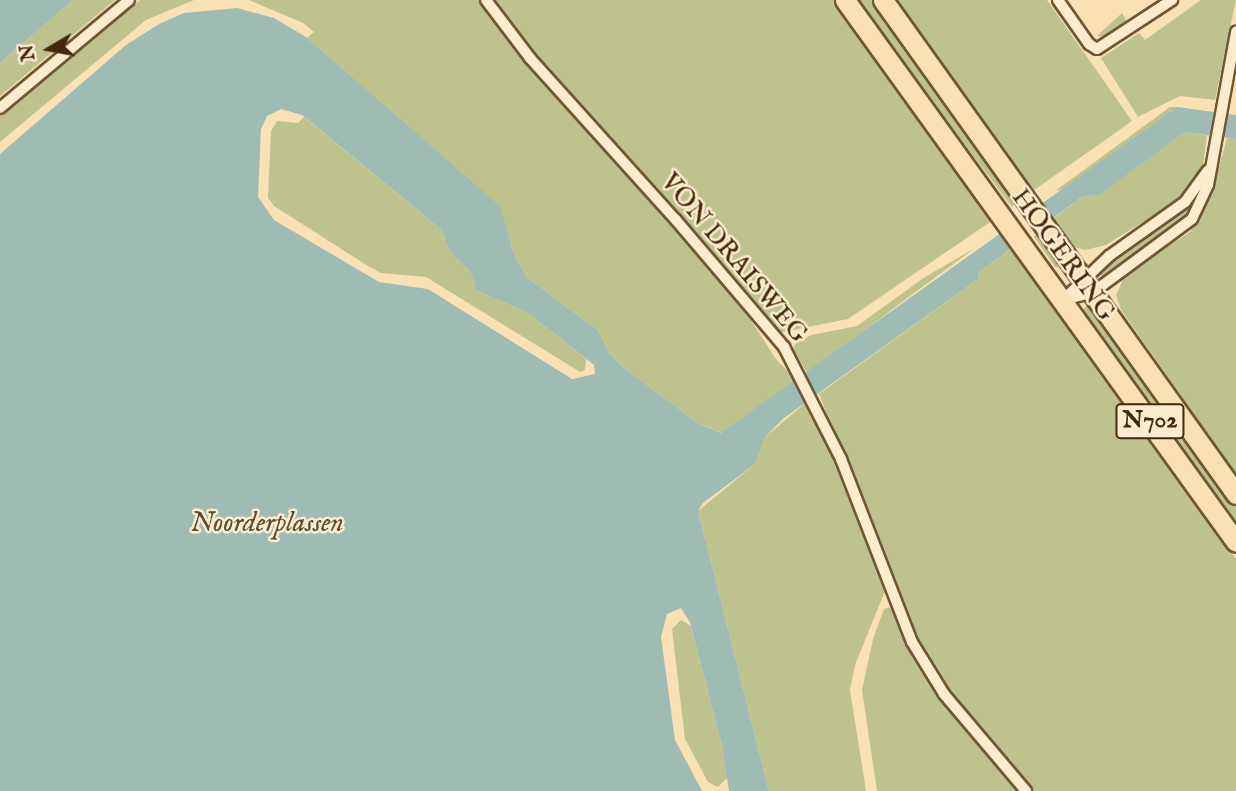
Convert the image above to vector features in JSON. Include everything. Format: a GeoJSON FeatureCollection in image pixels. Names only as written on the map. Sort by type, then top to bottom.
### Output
{"type":"FeatureCollection","features":[{"type":"Feature","properties":{"kind":"highway","name":"HOGERING"},"geometry":{"type":"LineString","coordinates":[[845,0],[1236,542]]}},
{"type":"Feature","properties":{"kind":"highway","name":"HOGERING"},"geometry":{"type":"LineString","coordinates":[[883,0],[1236,494]]}},
{"type":"Feature","properties":{"kind":"street"},"geometry":{"type":"LineString","coordinates":[[0,108],[129,0]]}},
{"type":"Feature","properties":{"kind":"street","name":"VON DRAISWEG"},"geometry":{"type":"LineString","coordinates":[[486,0],[530,58],[771,330],[817,405],[912,642],[944,694],[1026,791]]}},
{"type":"Feature","properties":{"kind":"street"},"geometry":{"type":"LineString","coordinates":[[1058,0],[1088,44],[1097,49],[1172,0]]}},
{"type":"Feature","properties":{"kind":"street"},"geometry":{"type":"LineString","coordinates":[[1063,300],[1192,219],[1202,202],[1213,162],[1236,32]]}},
{"type":"Feature","properties":{"kind":"street"},"geometry":{"type":"LineString","coordinates":[[1063,300],[1087,286],[1185,202],[1213,162]]}},
{"type":"Feature","properties":{"kind":"green space"},"geometry":{"type":"Polygon","coordinates":[[[73,0],[115,0],[0,96],[0,63],[73,0]]]}},
{"type":"Feature","properties":{"kind":"green space"},"geometry":{"type":"Polygon","coordinates":[[[140,0],[194,0],[146,20],[0,142],[0,114],[140,0]]]}},
{"type":"Feature","properties":{"kind":"green space"},"geometry":{"type":"Polygon","coordinates":[[[249,0],[479,0],[557,99],[733,293],[776,359],[796,380],[722,433],[699,424],[623,367],[610,354],[598,330],[527,278],[513,252],[499,206],[307,38],[314,32],[303,23],[249,0]]]}},
{"type":"Feature","properties":{"kind":"green space"},"geometry":{"type":"Polygon","coordinates":[[[490,0],[840,0],[996,218],[848,319],[778,333],[513,33],[490,0]]]}},
{"type":"Feature","properties":{"kind":"green space"},"geometry":{"type":"Polygon","coordinates":[[[855,0],[874,0],[1019,201],[1012,207],[855,0]]]}},
{"type":"Feature","properties":{"kind":"green space"},"geometry":{"type":"Polygon","coordinates":[[[890,0],[1047,0],[1132,121],[1030,193],[890,0]]]}},
{"type":"Feature","properties":{"kind":"green space"},"geometry":{"type":"Polygon","coordinates":[[[1201,0],[1236,0],[1215,100],[1180,96],[1138,117],[1101,58],[1139,33],[1145,40],[1201,0]]]}},
{"type":"Feature","properties":{"kind":"green space"},"geometry":{"type":"Polygon","coordinates":[[[1122,13],[1127,21],[1105,37],[1097,36],[1122,13]]]}},
{"type":"Feature","properties":{"kind":"green space"},"geometry":{"type":"Polygon","coordinates":[[[1170,107],[1177,107],[1064,189],[1055,191],[1170,107]]]}},
{"type":"Feature","properties":{"kind":"green space"},"geometry":{"type":"Polygon","coordinates":[[[304,117],[442,230],[449,251],[471,271],[476,290],[528,313],[586,359],[585,370],[580,372],[426,277],[381,273],[274,206],[268,198],[271,131],[277,121],[298,123],[304,117]]]}},
{"type":"Feature","properties":{"kind":"green space"},"geometry":{"type":"Polygon","coordinates":[[[1185,132],[1207,135],[1203,166],[1180,199],[1106,245],[1085,250],[1070,246],[1050,221],[1083,196],[1099,194],[1185,132]]]}},
{"type":"Feature","properties":{"kind":"green space"},"geometry":{"type":"Polygon","coordinates":[[[1227,138],[1236,139],[1236,474],[1121,310],[1116,295],[1126,273],[1190,232],[1211,196],[1227,138]]]}},
{"type":"Feature","properties":{"kind":"green space"},"geometry":{"type":"Polygon","coordinates":[[[1196,198],[1188,218],[1102,277],[1098,271],[1196,198]]]}},
{"type":"Feature","properties":{"kind":"green space"},"geometry":{"type":"Polygon","coordinates":[[[1039,229],[1068,269],[1055,267],[1032,234],[1039,229]]]}},
{"type":"Feature","properties":{"kind":"green space"},"geometry":{"type":"Polygon","coordinates":[[[1015,246],[1236,559],[1236,791],[1030,791],[947,691],[915,639],[819,394],[978,279],[979,272],[1015,246]]]}},
{"type":"Feature","properties":{"kind":"green space"},"geometry":{"type":"Polygon","coordinates":[[[975,248],[808,374],[793,349],[796,343],[811,335],[857,326],[925,277],[975,248]]]}},
{"type":"Feature","properties":{"kind":"green space"},"geometry":{"type":"Polygon","coordinates":[[[1089,302],[1236,505],[1236,528],[1082,312],[1089,302]]]}},
{"type":"Feature","properties":{"kind":"green space"},"geometry":{"type":"Polygon","coordinates":[[[808,401],[834,449],[885,591],[855,665],[850,690],[866,791],[769,791],[698,511],[755,464],[765,437],[808,401]]]}},
{"type":"Feature","properties":{"kind":"green space"},"geometry":{"type":"Polygon","coordinates":[[[891,607],[941,697],[1020,791],[877,791],[862,690],[873,639],[884,609],[891,607]]]}},
{"type":"Feature","properties":{"kind":"green space"},"geometry":{"type":"Polygon","coordinates":[[[681,620],[691,626],[723,750],[728,777],[718,787],[708,782],[685,739],[672,629],[681,620]]]}},
{"type":"Feature","properties":{"kind":"water"},"geometry":{"type":"Polygon","coordinates":[[[0,0],[73,0],[0,63],[0,0]]]}},
{"type":"Feature","properties":{"kind":"water","name":"Noorderplassen"},"geometry":{"type":"Polygon","coordinates":[[[237,8],[274,18],[306,37],[500,206],[513,252],[527,278],[598,330],[610,354],[623,367],[699,424],[721,433],[1177,107],[1236,115],[1236,139],[1185,132],[1099,195],[1083,196],[979,272],[978,279],[784,418],[765,437],[755,464],[703,503],[698,511],[769,791],[729,791],[723,750],[690,622],[681,608],[667,614],[661,637],[675,740],[702,791],[0,791],[0,154],[126,45],[159,24],[184,13],[237,8]],[[281,109],[267,116],[261,129],[258,197],[274,220],[379,282],[428,289],[572,379],[595,374],[594,365],[528,313],[476,290],[471,272],[449,251],[442,230],[302,115],[281,109]]]}},
{"type":"Feature","properties":{"kind":"pier"},"geometry":{"type":"Polygon","coordinates":[[[1020,212],[1037,234],[1018,249],[1001,227],[1020,212]]]}}]}
